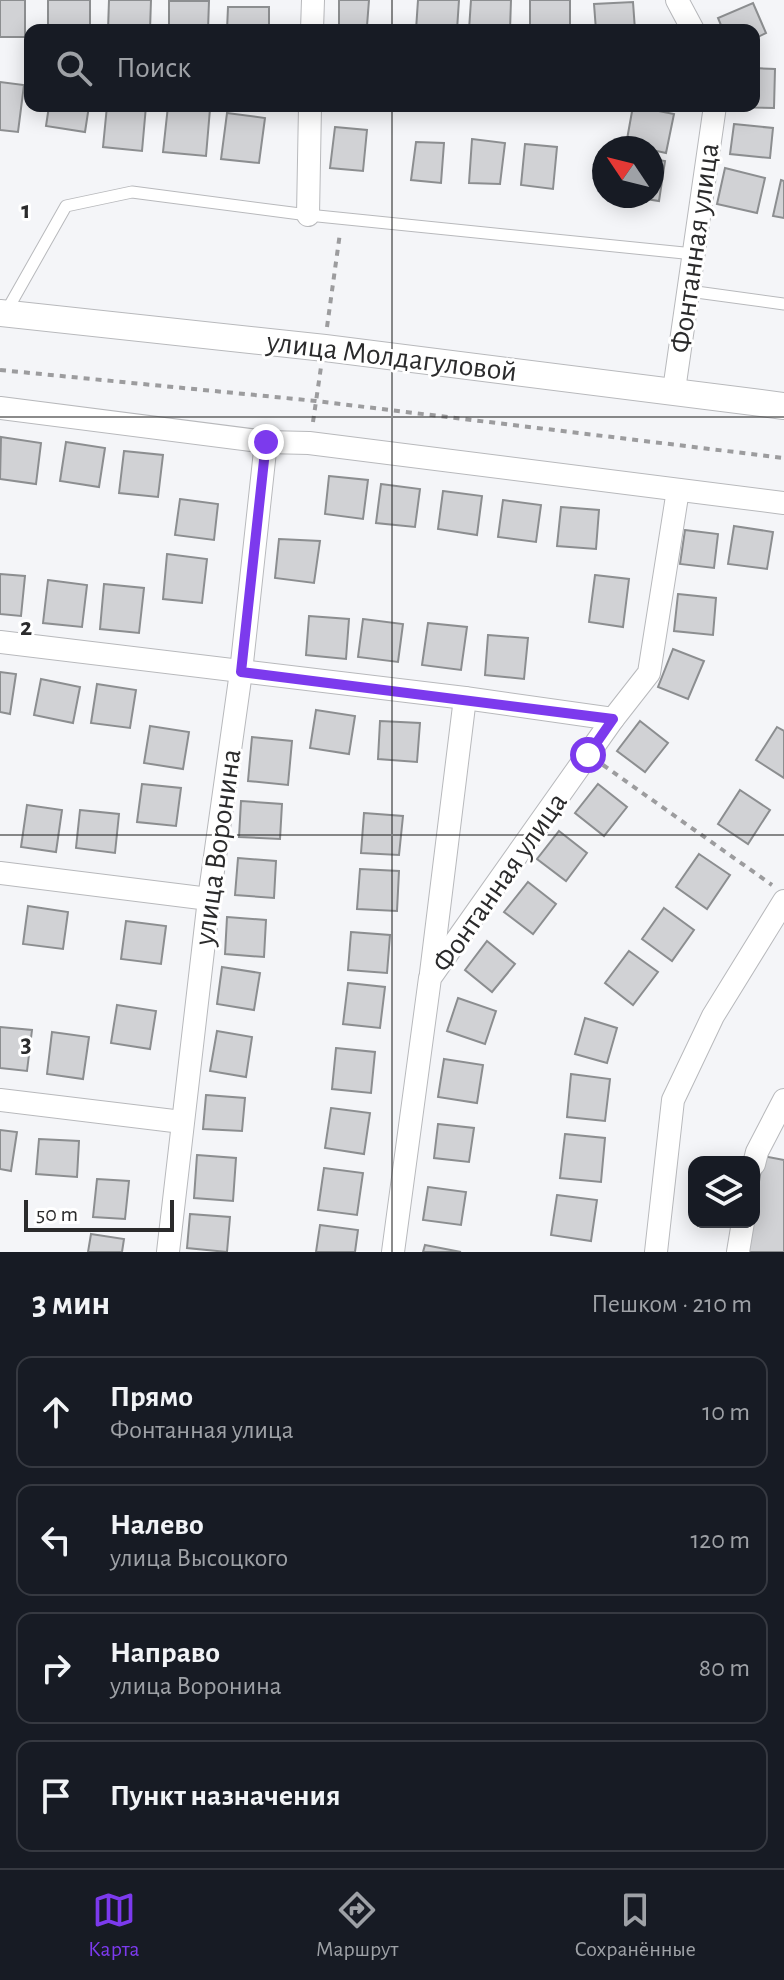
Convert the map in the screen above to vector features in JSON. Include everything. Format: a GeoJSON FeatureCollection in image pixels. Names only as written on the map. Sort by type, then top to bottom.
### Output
{"type":"FeatureCollection","features":[{"type":"Feature","properties":{"kind":"street"},"geometry":{"type":"LineString","coordinates":[[312,24],[313,0]]}},
{"type":"Feature","properties":{"kind":"street"},"geometry":{"type":"LineString","coordinates":[[677,0],[690,24]]}},
{"type":"Feature","properties":{"kind":"street"},"geometry":{"type":"LineString","coordinates":[[308,215],[310,112]]}},
{"type":"Feature","properties":{"kind":"street","name":"Фонтанная улица"},"geometry":{"type":"LineString","coordinates":[[674,390],[714,112]]}},
{"type":"Feature","properties":{"kind":"street","name":"улица Молдагуловой"},"geometry":{"type":"LineString","coordinates":[[3,313],[674,390],[784,406]]}},
{"type":"Feature","properties":{"kind":"street"},"geometry":{"type":"LineString","coordinates":[[0,408],[266,442],[309,443],[784,503]]}},
{"type":"Feature","properties":{"kind":"street","name":"улица Воронина"},"geometry":{"type":"LineString","coordinates":[[168,1252],[209,899],[241,672],[266,442]]}},
{"type":"Feature","properties":{"kind":"street","name":"Фонтанная улица"},"geometry":{"type":"LineString","coordinates":[[393,1252],[430,978],[613,719],[649,673],[678,490]]}},
{"type":"Feature","properties":{"kind":"street"},"geometry":{"type":"LineString","coordinates":[[0,642],[613,719]]}},
{"type":"Feature","properties":{"kind":"street"},"geometry":{"type":"LineString","coordinates":[[430,978],[465,698]]}},
{"type":"Feature","properties":{"kind":"street"},"geometry":{"type":"LineString","coordinates":[[0,873],[209,899]]}},
{"type":"Feature","properties":{"kind":"street"},"geometry":{"type":"LineString","coordinates":[[656,1252],[673,1100],[713,1016],[783,909]]}},
{"type":"Feature","properties":{"kind":"street"},"geometry":{"type":"LineString","coordinates":[[0,1100],[182,1122]]}},
{"type":"Feature","properties":{"kind":"street"},"geometry":{"type":"LineString","coordinates":[[756,1156],[784,1100]]}},
{"type":"Feature","properties":{"kind":"street"},"geometry":{"type":"LineString","coordinates":[[738,1252],[742,1228]]}},
{"type":"Feature","properties":{"kind":"lane"},"geometry":{"type":"LineString","coordinates":[[3,313],[66,206],[132,192],[308,215],[694,254]]}},
{"type":"Feature","properties":{"kind":"lane"},"geometry":{"type":"LineString","coordinates":[[689,291],[784,304]]}},
{"type":"Feature","properties":{"kind":"path"},"geometry":{"type":"LineString","coordinates":[[0,370],[316,401],[784,458]]}},
{"type":"Feature","properties":{"kind":"path"},"geometry":{"type":"LineString","coordinates":[[588,755],[783,909]]}},
{"type":"Feature","properties":{"kind":"building"},"geometry":{"type":"Polygon","coordinates":[[[0,0],[25,0],[24,37],[0,37],[0,0]]]}},
{"type":"Feature","properties":{"kind":"building"},"geometry":{"type":"Polygon","coordinates":[[[48,0],[90,0],[90,24],[48,24],[48,0]]]}},
{"type":"Feature","properties":{"kind":"building"},"geometry":{"type":"Polygon","coordinates":[[[109,0],[151,0],[150,24],[108,24],[109,0]]]}},
{"type":"Feature","properties":{"kind":"building"},"geometry":{"type":"Polygon","coordinates":[[[339,0],[369,0],[367,24],[339,24],[339,0]]]}},
{"type":"Feature","properties":{"kind":"building"},"geometry":{"type":"Polygon","coordinates":[[[418,0],[459,0],[457,24],[416,24],[418,0]]]}},
{"type":"Feature","properties":{"kind":"building"},"geometry":{"type":"Polygon","coordinates":[[[471,0],[511,0],[510,24],[469,24],[471,0]]]}},
{"type":"Feature","properties":{"kind":"building"},"geometry":{"type":"Polygon","coordinates":[[[530,0],[570,0],[570,24],[530,24],[530,0]]]}},
{"type":"Feature","properties":{"kind":"building"},"geometry":{"type":"Polygon","coordinates":[[[169,1],[209,1],[208,24],[169,24],[169,1]]]}},
{"type":"Feature","properties":{"kind":"building"},"geometry":{"type":"Polygon","coordinates":[[[633,2],[635,24],[596,24],[594,4],[633,2]]]}},
{"type":"Feature","properties":{"kind":"building"},"geometry":{"type":"Polygon","coordinates":[[[753,3],[766,33],[760,36],[760,24],[720,24],[718,18],[753,3]]]}},
{"type":"Feature","properties":{"kind":"building"},"geometry":{"type":"Polygon","coordinates":[[[228,7],[269,7],[269,24],[227,24],[228,7]]]}},
{"type":"Feature","properties":{"kind":"building"},"geometry":{"type":"Polygon","coordinates":[[[760,68],[775,69],[774,108],[760,108],[760,68]]]}},
{"type":"Feature","properties":{"kind":"building"},"geometry":{"type":"Polygon","coordinates":[[[0,82],[24,85],[18,132],[0,130],[0,82]]]}},
{"type":"Feature","properties":{"kind":"building"},"geometry":{"type":"Polygon","coordinates":[[[48,112],[88,112],[85,132],[46,126],[48,112]]]}},
{"type":"Feature","properties":{"kind":"building"},"geometry":{"type":"Polygon","coordinates":[[[106,112],[145,112],[142,151],[103,147],[106,112]]]}},
{"type":"Feature","properties":{"kind":"building"},"geometry":{"type":"Polygon","coordinates":[[[167,112],[210,112],[206,156],[163,152],[167,112]]]}},
{"type":"Feature","properties":{"kind":"building"},"geometry":{"type":"Polygon","coordinates":[[[632,112],[674,114],[666,153],[664,136],[628,136],[632,112]]]}},
{"type":"Feature","properties":{"kind":"building"},"geometry":{"type":"Polygon","coordinates":[[[227,113],[265,118],[259,163],[221,159],[227,113]]]}},
{"type":"Feature","properties":{"kind":"building"},"geometry":{"type":"Polygon","coordinates":[[[734,124],[773,128],[770,158],[730,154],[734,124]]]}},
{"type":"Feature","properties":{"kind":"building"},"geometry":{"type":"Polygon","coordinates":[[[335,127],[367,130],[363,171],[330,168],[335,127]]]}},
{"type":"Feature","properties":{"kind":"building"},"geometry":{"type":"Polygon","coordinates":[[[472,139],[505,143],[500,184],[469,183],[472,139]]]}},
{"type":"Feature","properties":{"kind":"building"},"geometry":{"type":"Polygon","coordinates":[[[416,142],[444,143],[441,183],[411,180],[416,142]]]}},
{"type":"Feature","properties":{"kind":"building"},"geometry":{"type":"Polygon","coordinates":[[[525,144],[557,147],[553,189],[521,185],[525,144]]]}},
{"type":"Feature","properties":{"kind":"building"},"geometry":{"type":"Polygon","coordinates":[[[725,168],[765,178],[757,213],[717,204],[725,168]]]}},
{"type":"Feature","properties":{"kind":"building"},"geometry":{"type":"Polygon","coordinates":[[[781,180],[784,181],[784,218],[773,216],[781,180]]]}},
{"type":"Feature","properties":{"kind":"building"},"geometry":{"type":"Polygon","coordinates":[[[1,437],[41,443],[36,484],[0,479],[1,437]]]}},
{"type":"Feature","properties":{"kind":"building"},"geometry":{"type":"Polygon","coordinates":[[[66,442],[105,448],[99,487],[60,481],[66,442]]]}},
{"type":"Feature","properties":{"kind":"building"},"geometry":{"type":"Polygon","coordinates":[[[124,451],[163,455],[158,497],[119,493],[124,451]]]}},
{"type":"Feature","properties":{"kind":"building"},"geometry":{"type":"Polygon","coordinates":[[[329,476],[368,480],[363,519],[325,514],[329,476]]]}},
{"type":"Feature","properties":{"kind":"building"},"geometry":{"type":"Polygon","coordinates":[[[381,484],[420,489],[415,527],[376,523],[381,484]]]}},
{"type":"Feature","properties":{"kind":"building"},"geometry":{"type":"Polygon","coordinates":[[[443,491],[482,496],[477,535],[438,529],[443,491]]]}},
{"type":"Feature","properties":{"kind":"building"},"geometry":{"type":"Polygon","coordinates":[[[180,499],[218,504],[214,540],[175,535],[180,499]]]}},
{"type":"Feature","properties":{"kind":"building"},"geometry":{"type":"Polygon","coordinates":[[[503,500],[541,505],[536,542],[498,537],[503,500]]]}},
{"type":"Feature","properties":{"kind":"building"},"geometry":{"type":"Polygon","coordinates":[[[561,507],[599,510],[596,549],[557,546],[561,507]]]}},
{"type":"Feature","properties":{"kind":"building"},"geometry":{"type":"Polygon","coordinates":[[[734,526],[773,532],[767,569],[728,564],[734,526]]]}},
{"type":"Feature","properties":{"kind":"building"},"geometry":{"type":"Polygon","coordinates":[[[685,530],[718,534],[714,568],[680,564],[685,530]]]}},
{"type":"Feature","properties":{"kind":"building"},"geometry":{"type":"Polygon","coordinates":[[[279,539],[320,541],[314,583],[275,578],[279,539]]]}},
{"type":"Feature","properties":{"kind":"building"},"geometry":{"type":"Polygon","coordinates":[[[167,554],[207,559],[202,603],[163,599],[167,554]]]}},
{"type":"Feature","properties":{"kind":"building"},"geometry":{"type":"Polygon","coordinates":[[[0,574],[25,576],[21,616],[0,614],[0,574]]]}},
{"type":"Feature","properties":{"kind":"building"},"geometry":{"type":"Polygon","coordinates":[[[595,575],[629,579],[623,627],[589,622],[595,575]]]}},
{"type":"Feature","properties":{"kind":"building"},"geometry":{"type":"Polygon","coordinates":[[[48,580],[87,585],[82,627],[43,623],[48,580]]]}},
{"type":"Feature","properties":{"kind":"building"},"geometry":{"type":"Polygon","coordinates":[[[104,584],[144,588],[139,633],[100,629],[104,584]]]}},
{"type":"Feature","properties":{"kind":"building"},"geometry":{"type":"Polygon","coordinates":[[[678,594],[716,598],[713,635],[674,631],[678,594]]]}},
{"type":"Feature","properties":{"kind":"building"},"geometry":{"type":"Polygon","coordinates":[[[309,616],[349,619],[346,659],[306,655],[309,616]]]}},
{"type":"Feature","properties":{"kind":"building"},"geometry":{"type":"Polygon","coordinates":[[[363,619],[403,624],[398,662],[358,657],[363,619]]]}},
{"type":"Feature","properties":{"kind":"building"},"geometry":{"type":"Polygon","coordinates":[[[428,623],[467,627],[461,670],[422,665],[428,623]]]}},
{"type":"Feature","properties":{"kind":"building"},"geometry":{"type":"Polygon","coordinates":[[[488,635],[528,638],[524,679],[485,675],[488,635]]]}},
{"type":"Feature","properties":{"kind":"building"},"geometry":{"type":"Polygon","coordinates":[[[673,649],[704,661],[688,699],[658,687],[673,649]]]}},
{"type":"Feature","properties":{"kind":"building"},"geometry":{"type":"Polygon","coordinates":[[[0,672],[16,674],[10,714],[0,712],[0,672]]]}},
{"type":"Feature","properties":{"kind":"building"},"geometry":{"type":"Polygon","coordinates":[[[41,679],[80,687],[73,723],[34,715],[41,679]]]}},
{"type":"Feature","properties":{"kind":"building"},"geometry":{"type":"Polygon","coordinates":[[[97,684],[136,690],[130,728],[91,723],[97,684]]]}},
{"type":"Feature","properties":{"kind":"building"},"geometry":{"type":"Polygon","coordinates":[[[316,710],[355,716],[349,754],[310,748],[316,710]]]}},
{"type":"Feature","properties":{"kind":"building"},"geometry":{"type":"Polygon","coordinates":[[[380,721],[420,723],[417,762],[378,759],[380,721]]]}},
{"type":"Feature","properties":{"kind":"building"},"geometry":{"type":"Polygon","coordinates":[[[640,721],[668,743],[645,772],[617,751],[640,721]]]}},
{"type":"Feature","properties":{"kind":"building"},"geometry":{"type":"Polygon","coordinates":[[[150,726],[189,732],[183,769],[144,763],[150,726]]]}},
{"type":"Feature","properties":{"kind":"building"},"geometry":{"type":"Polygon","coordinates":[[[777,727],[784,731],[784,778],[756,760],[777,727]]]}},
{"type":"Feature","properties":{"kind":"building"},"geometry":{"type":"Polygon","coordinates":[[[252,737],[292,741],[288,785],[248,781],[252,737]]]}},
{"type":"Feature","properties":{"kind":"building"},"geometry":{"type":"Polygon","coordinates":[[[142,784],[181,788],[176,826],[137,822],[142,784]]]}},
{"type":"Feature","properties":{"kind":"building"},"geometry":{"type":"Polygon","coordinates":[[[598,784],[627,807],[604,836],[575,813],[598,784]]]}},
{"type":"Feature","properties":{"kind":"building"},"geometry":{"type":"Polygon","coordinates":[[[740,790],[770,810],[748,844],[718,824],[740,790]]]}},
{"type":"Feature","properties":{"kind":"building"},"geometry":{"type":"Polygon","coordinates":[[[241,801],[282,804],[280,839],[239,837],[241,801]]]}},
{"type":"Feature","properties":{"kind":"building"},"geometry":{"type":"Polygon","coordinates":[[[27,805],[62,810],[56,852],[21,847],[27,805]]]}},
{"type":"Feature","properties":{"kind":"building"},"geometry":{"type":"Polygon","coordinates":[[[80,810],[119,814],[115,853],[76,848],[80,810]]]}},
{"type":"Feature","properties":{"kind":"building"},"geometry":{"type":"Polygon","coordinates":[[[364,813],[403,816],[399,855],[361,853],[364,813]]]}},
{"type":"Feature","properties":{"kind":"building"},"geometry":{"type":"Polygon","coordinates":[[[559,831],[587,853],[566,881],[537,859],[559,831]]]}},
{"type":"Feature","properties":{"kind":"building"},"geometry":{"type":"Polygon","coordinates":[[[699,854],[730,875],[707,909],[676,887],[699,854]]]}},
{"type":"Feature","properties":{"kind":"building"},"geometry":{"type":"Polygon","coordinates":[[[238,858],[276,861],[274,898],[235,895],[238,858]]]}},
{"type":"Feature","properties":{"kind":"building"},"geometry":{"type":"Polygon","coordinates":[[[360,869],[399,871],[397,911],[357,909],[360,869]]]}},
{"type":"Feature","properties":{"kind":"building"},"geometry":{"type":"Polygon","coordinates":[[[528,882],[556,904],[533,934],[504,912],[528,882]]]}},
{"type":"Feature","properties":{"kind":"building"},"geometry":{"type":"Polygon","coordinates":[[[28,906],[68,912],[63,949],[23,944],[28,906]]]}},
{"type":"Feature","properties":{"kind":"building"},"geometry":{"type":"Polygon","coordinates":[[[664,908],[694,930],[672,961],[642,939],[664,908]]]}},
{"type":"Feature","properties":{"kind":"building"},"geometry":{"type":"Polygon","coordinates":[[[227,917],[266,920],[264,957],[225,954],[227,917]]]}},
{"type":"Feature","properties":{"kind":"building"},"geometry":{"type":"Polygon","coordinates":[[[126,921],[166,926],[161,964],[121,959],[126,921]]]}},
{"type":"Feature","properties":{"kind":"building"},"geometry":{"type":"Polygon","coordinates":[[[351,932],[390,935],[387,973],[348,970],[351,932]]]}},
{"type":"Feature","properties":{"kind":"building"},"geometry":{"type":"Polygon","coordinates":[[[487,941],[515,964],[492,992],[465,970],[487,941]]]}},
{"type":"Feature","properties":{"kind":"building"},"geometry":{"type":"Polygon","coordinates":[[[629,951],[658,972],[633,1005],[605,983],[629,951]]]}},
{"type":"Feature","properties":{"kind":"building"},"geometry":{"type":"Polygon","coordinates":[[[222,967],[260,973],[254,1010],[217,1004],[222,967]]]}},
{"type":"Feature","properties":{"kind":"building"},"geometry":{"type":"Polygon","coordinates":[[[348,983],[385,987],[380,1028],[343,1024],[348,983]]]}},
{"type":"Feature","properties":{"kind":"building"},"geometry":{"type":"Polygon","coordinates":[[[458,998],[496,1011],[485,1044],[447,1031],[458,998]]]}},
{"type":"Feature","properties":{"kind":"building"},"geometry":{"type":"Polygon","coordinates":[[[117,1005],[156,1011],[150,1049],[111,1043],[117,1005]]]}},
{"type":"Feature","properties":{"kind":"building"},"geometry":{"type":"Polygon","coordinates":[[[585,1018],[617,1028],[607,1063],[575,1054],[585,1018]]]}},
{"type":"Feature","properties":{"kind":"building"},"geometry":{"type":"Polygon","coordinates":[[[0,1027],[32,1030],[27,1071],[0,1068],[0,1027]]]}},
{"type":"Feature","properties":{"kind":"building"},"geometry":{"type":"Polygon","coordinates":[[[217,1031],[252,1037],[246,1077],[210,1071],[217,1031]]]}},
{"type":"Feature","properties":{"kind":"building"},"geometry":{"type":"Polygon","coordinates":[[[52,1032],[89,1037],[83,1079],[47,1074],[52,1032]]]}},
{"type":"Feature","properties":{"kind":"building"},"geometry":{"type":"Polygon","coordinates":[[[336,1048],[375,1052],[371,1093],[332,1089],[336,1048]]]}},
{"type":"Feature","properties":{"kind":"building"},"geometry":{"type":"Polygon","coordinates":[[[444,1059],[483,1065],[477,1103],[438,1097],[444,1059]]]}},
{"type":"Feature","properties":{"kind":"building"},"geometry":{"type":"Polygon","coordinates":[[[571,1074],[610,1079],[605,1121],[567,1117],[571,1074]]]}},
{"type":"Feature","properties":{"kind":"building"},"geometry":{"type":"Polygon","coordinates":[[[206,1095],[245,1098],[242,1131],[203,1129],[206,1095]]]}},
{"type":"Feature","properties":{"kind":"building"},"geometry":{"type":"Polygon","coordinates":[[[331,1108],[370,1113],[364,1154],[325,1148],[331,1108]]]}},
{"type":"Feature","properties":{"kind":"building"},"geometry":{"type":"Polygon","coordinates":[[[438,1124],[474,1128],[469,1162],[434,1158],[438,1124]]]}},
{"type":"Feature","properties":{"kind":"building"},"geometry":{"type":"Polygon","coordinates":[[[0,1130],[17,1132],[11,1171],[0,1169],[0,1130]]]}},
{"type":"Feature","properties":{"kind":"building"},"geometry":{"type":"Polygon","coordinates":[[[565,1134],[605,1138],[601,1182],[560,1178],[565,1134]]]}},
{"type":"Feature","properties":{"kind":"building"},"geometry":{"type":"Polygon","coordinates":[[[39,1139],[79,1141],[77,1177],[36,1174],[39,1139]]]}},
{"type":"Feature","properties":{"kind":"building"},"geometry":{"type":"Polygon","coordinates":[[[197,1155],[236,1158],[233,1201],[194,1198],[197,1155]]]}},
{"type":"Feature","properties":{"kind":"building"},"geometry":{"type":"Polygon","coordinates":[[[763,1156],[784,1160],[784,1252],[748,1252],[752,1228],[760,1228],[763,1156]]]}},
{"type":"Feature","properties":{"kind":"building"},"geometry":{"type":"Polygon","coordinates":[[[324,1168],[363,1173],[357,1215],[318,1210],[324,1168]]]}},
{"type":"Feature","properties":{"kind":"building"},"geometry":{"type":"Polygon","coordinates":[[[97,1179],[129,1181],[125,1219],[93,1217],[97,1179]]]}},
{"type":"Feature","properties":{"kind":"building"},"geometry":{"type":"Polygon","coordinates":[[[428,1187],[466,1192],[461,1225],[423,1220],[428,1187]]]}},
{"type":"Feature","properties":{"kind":"building"},"geometry":{"type":"Polygon","coordinates":[[[557,1195],[597,1200],[591,1241],[551,1235],[557,1195]]]}},
{"type":"Feature","properties":{"kind":"building"},"geometry":{"type":"Polygon","coordinates":[[[190,1214],[230,1217],[227,1252],[187,1248],[190,1214]]]}},
{"type":"Feature","properties":{"kind":"building"},"geometry":{"type":"Polygon","coordinates":[[[320,1225],[358,1230],[355,1252],[316,1252],[320,1225]]]}},
{"type":"Feature","properties":{"kind":"building"},"geometry":{"type":"Polygon","coordinates":[[[91,1234],[124,1239],[122,1252],[88,1252],[91,1234]]]}},
{"type":"Feature","properties":{"kind":"building"},"geometry":{"type":"Polygon","coordinates":[[[425,1245],[461,1252],[423,1252],[425,1245]]]}},
{"type":"Feature","properties":{"kind":"route"},"geometry":{"type":"LineString","coordinates":[[266,442],[241,672],[613,719],[588,755]]}}]}
